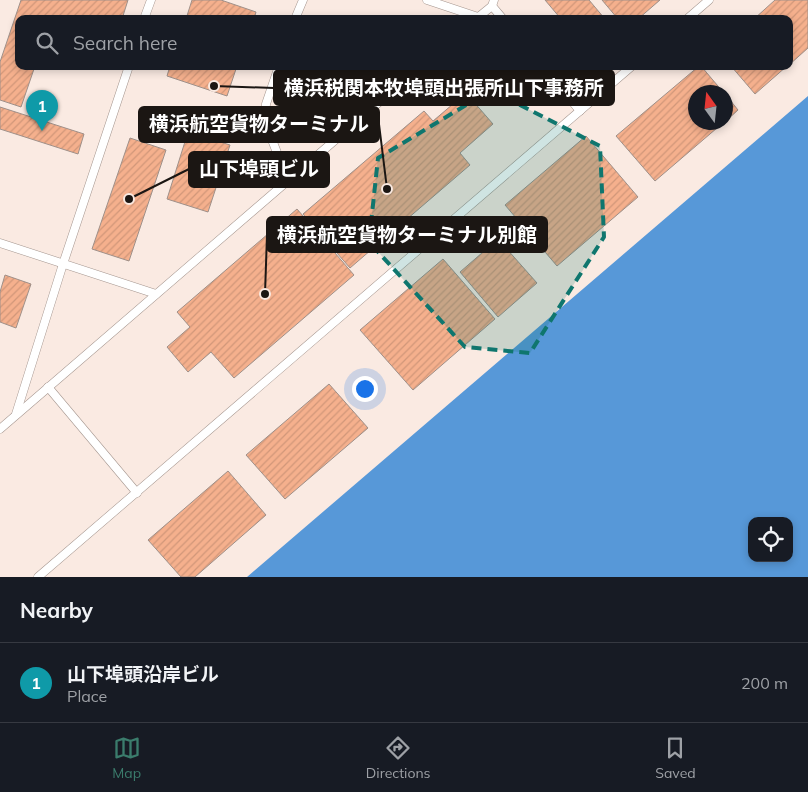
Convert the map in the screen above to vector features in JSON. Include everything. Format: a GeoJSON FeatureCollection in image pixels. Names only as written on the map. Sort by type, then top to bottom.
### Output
{"type":"FeatureCollection","features":[{"type":"Feature","properties":{"kind":"lane"},"geometry":{"type":"LineString","coordinates":[[145,15],[151,0]]}},
{"type":"Feature","properties":{"kind":"lane"},"geometry":{"type":"LineString","coordinates":[[297,15],[303,0]]}},
{"type":"Feature","properties":{"kind":"lane"},"geometry":{"type":"LineString","coordinates":[[427,0],[469,15]]}},
{"type":"Feature","properties":{"kind":"lane"},"geometry":{"type":"LineString","coordinates":[[692,15],[709,0]]}},
{"type":"Feature","properties":{"kind":"lane"},"geometry":{"type":"LineString","coordinates":[[480,15],[493,3],[500,15]]}},
{"type":"Feature","properties":{"kind":"lane"},"geometry":{"type":"LineString","coordinates":[[15,416],[128,70]]}},
{"type":"Feature","properties":{"kind":"lane"},"geometry":{"type":"LineString","coordinates":[[278,70],[266,104],[265,119],[288,181]]}},
{"type":"Feature","properties":{"kind":"lane"},"geometry":{"type":"LineString","coordinates":[[0,429],[416,70]]}},
{"type":"Feature","properties":{"kind":"lane"},"geometry":{"type":"LineString","coordinates":[[545,70],[580,111]]}},
{"type":"Feature","properties":{"kind":"lane"},"geometry":{"type":"LineString","coordinates":[[38,577],[627,70]]}},
{"type":"Feature","properties":{"kind":"lane"},"geometry":{"type":"LineString","coordinates":[[0,243],[156,294]]}},
{"type":"Feature","properties":{"kind":"lane"},"geometry":{"type":"LineString","coordinates":[[48,387],[137,493]]}},
{"type":"Feature","properties":{"kind":"highlighted area"},"geometry":{"type":"Polygon","coordinates":[[[491,90],[600,146],[604,237],[530,353],[465,347],[369,242],[378,158],[491,90]]]}},
{"type":"Feature","properties":{"kind":"water"},"geometry":{"type":"Polygon","coordinates":[[[808,96],[808,577],[247,577],[808,96]]]}},
{"type":"Feature","properties":{"kind":"building"},"geometry":{"type":"Polygon","coordinates":[[[21,0],[128,0],[123,15],[16,15],[21,0]]]}},
{"type":"Feature","properties":{"kind":"building"},"geometry":{"type":"Polygon","coordinates":[[[192,0],[221,0],[256,12],[255,15],[187,15],[192,0]]]}},
{"type":"Feature","properties":{"kind":"building"},"geometry":{"type":"Polygon","coordinates":[[[545,0],[589,0],[602,15],[558,15],[545,0]]]}},
{"type":"Feature","properties":{"kind":"building"},"geometry":{"type":"Polygon","coordinates":[[[602,0],[660,0],[643,15],[615,15],[602,0]]]}},
{"type":"Feature","properties":{"kind":"building"},"geometry":{"type":"Polygon","coordinates":[[[775,0],[808,0],[808,48],[793,61],[793,15],[758,15],[775,0]]]}},
{"type":"Feature","properties":{"kind":"building"},"geometry":{"type":"Polygon","coordinates":[[[15,18],[15,70],[34,70],[21,107],[0,100],[0,62],[15,18]]]}},
{"type":"Feature","properties":{"kind":"building"},"geometry":{"type":"Polygon","coordinates":[[[169,70],[236,70],[227,96],[167,76],[169,70]]]}},
{"type":"Feature","properties":{"kind":"building"},"geometry":{"type":"Polygon","coordinates":[[[333,70],[375,70],[304,131],[286,111],[333,70]]]}},
{"type":"Feature","properties":{"kind":"building"},"geometry":{"type":"Polygon","coordinates":[[[694,70],[704,70],[717,85],[688,85],[688,130],[715,130],[655,181],[616,136],[694,70]]]}},
{"type":"Feature","properties":{"kind":"building"},"geometry":{"type":"Polygon","coordinates":[[[734,70],[782,70],[755,94],[734,70]]]}},
{"type":"Feature","properties":{"kind":"building"},"geometry":{"type":"Polygon","coordinates":[[[466,93],[493,124],[460,153],[470,165],[350,268],[303,214],[424,111],[433,121],[466,93]]]}},
{"type":"Feature","properties":{"kind":"building"},"geometry":{"type":"Polygon","coordinates":[[[733,104],[738,110],[733,115],[733,104]]]}},
{"type":"Feature","properties":{"kind":"building"},"geometry":{"type":"Polygon","coordinates":[[[0,107],[84,134],[78,154],[0,129],[0,107]]]}},
{"type":"Feature","properties":{"kind":"building"},"geometry":{"type":"Polygon","coordinates":[[[188,132],[230,145],[208,212],[167,199],[188,132]]]}},
{"type":"Feature","properties":{"kind":"building"},"geometry":{"type":"Polygon","coordinates":[[[586,136],[638,197],[557,266],[505,205],[586,136]]]}},
{"type":"Feature","properties":{"kind":"building"},"geometry":{"type":"Polygon","coordinates":[[[130,138],[166,150],[129,261],[92,249],[130,138]]]}},
{"type":"Feature","properties":{"kind":"building"},"geometry":{"type":"Polygon","coordinates":[[[297,209],[354,275],[234,378],[211,352],[188,372],[167,347],[190,327],[177,312],[297,209]]]}},
{"type":"Feature","properties":{"kind":"building"},"geometry":{"type":"Polygon","coordinates":[[[498,239],[537,283],[498,317],[460,272],[498,239]]]}},
{"type":"Feature","properties":{"kind":"building"},"geometry":{"type":"Polygon","coordinates":[[[443,259],[495,319],[413,390],[360,330],[443,259]]]}},
{"type":"Feature","properties":{"kind":"building"},"geometry":{"type":"Polygon","coordinates":[[[5,275],[31,284],[16,328],[0,322],[0,292],[5,275]]]}},
{"type":"Feature","properties":{"kind":"building"},"geometry":{"type":"Polygon","coordinates":[[[329,384],[368,428],[285,499],[246,455],[329,384]]]}},
{"type":"Feature","properties":{"kind":"building"},"geometry":{"type":"Polygon","coordinates":[[[228,471],[266,515],[195,577],[181,577],[148,540],[228,471]]]}},
{"type":"Feature","properties":{"kind":"place","name":"横浜税関本牧埠頭出張所山下事務所"},"geometry":{"type":"Point","coordinates":[214,86]}},
{"type":"Feature","properties":{"kind":"place","name":"山下埠頭沿岸ビル"},"geometry":{"type":"Point","coordinates":[42,131]}},
{"type":"Feature","properties":{"kind":"place","name":"横浜航空貨物ターミナル"},"geometry":{"type":"Point","coordinates":[387,189]}},
{"type":"Feature","properties":{"kind":"place","name":"山下埠頭ビル"},"geometry":{"type":"Point","coordinates":[129,199]}},
{"type":"Feature","properties":{"kind":"place","name":"横浜航空貨物ターミナル別館"},"geometry":{"type":"Point","coordinates":[265,294]}}]}
